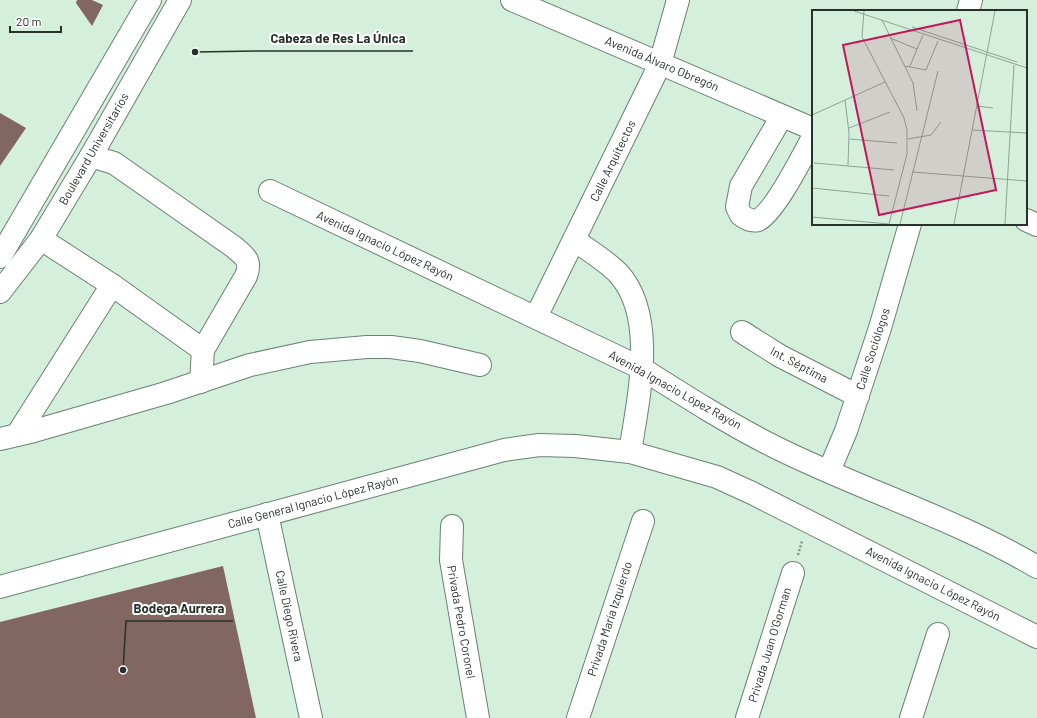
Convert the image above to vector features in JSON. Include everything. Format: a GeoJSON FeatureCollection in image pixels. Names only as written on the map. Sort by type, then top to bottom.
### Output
{"type":"FeatureCollection","features":[{"type":"Feature","properties":{"kind":"street"},"geometry":{"type":"LineString","coordinates":[[0,257],[150,0]]}},
{"type":"Feature","properties":{"kind":"street","name":"Boulevard Universitarios"},"geometry":{"type":"LineString","coordinates":[[0,292],[41,239],[91,156],[180,0]]}},
{"type":"Feature","properties":{"kind":"street","name":"Calle Arquitectos"},"geometry":{"type":"LineString","coordinates":[[536,317],[660,64],[678,0]]}},
{"type":"Feature","properties":{"kind":"street"},"geometry":{"type":"LineString","coordinates":[[968,10],[971,0]]}},
{"type":"Feature","properties":{"kind":"street","name":"Avenida Álvaro Obregón"},"geometry":{"type":"LineString","coordinates":[[522,2],[660,64],[812,129]]}},
{"type":"Feature","properties":{"kind":"street"},"geometry":{"type":"LineString","coordinates":[[782,116],[741,186],[737,207],[740,215],[755,221],[759,220],[766,213],[789,180],[812,138]]}},
{"type":"Feature","properties":{"kind":"street"},"geometry":{"type":"LineString","coordinates":[[91,156],[119,167],[234,247],[248,261],[249,268],[246,276],[203,350],[201,382]]}},
{"type":"Feature","properties":{"kind":"street","name":"Avenida Ignacio López Rayón"},"geometry":{"type":"LineString","coordinates":[[270,191],[642,368],[698,404],[769,443],[829,471],[974,534],[1037,567]]}},
{"type":"Feature","properties":{"kind":"street"},"geometry":{"type":"LineString","coordinates":[[1027,220],[1037,225]]}},
{"type":"Feature","properties":{"kind":"street","name":"Calle Sociólogos"},"geometry":{"type":"LineString","coordinates":[[829,471],[846,431],[858,396],[880,328],[910,225]]}},
{"type":"Feature","properties":{"kind":"street"},"geometry":{"type":"LineString","coordinates":[[41,239],[112,285],[203,350]]}},
{"type":"Feature","properties":{"kind":"street"},"geometry":{"type":"LineString","coordinates":[[574,240],[618,274],[626,284],[636,306],[641,329],[642,368],[630,452]]}},
{"type":"Feature","properties":{"kind":"street"},"geometry":{"type":"LineString","coordinates":[[9,437],[112,285]]}},
{"type":"Feature","properties":{"kind":"street","name":"Int. Séptima"},"geometry":{"type":"LineString","coordinates":[[742,332],[780,356],[858,396]]}},
{"type":"Feature","properties":{"kind":"street"},"geometry":{"type":"LineString","coordinates":[[9,437],[166,393],[250,365],[310,352],[367,346],[420,351],[480,365]]}},
{"type":"Feature","properties":{"kind":"street","name":"Calle General Ignacio López Rayón"},"geometry":{"type":"LineString","coordinates":[[0,587],[504,450],[539,445],[574,446],[630,452]]}},
{"type":"Feature","properties":{"kind":"street","name":"Avenida Ignacio López Rayón"},"geometry":{"type":"LineString","coordinates":[[630,452],[718,477],[1037,637]]}},
{"type":"Feature","properties":{"kind":"street","name":"Calle Diego Rivera"},"geometry":{"type":"LineString","coordinates":[[267,514],[311,718]]}},
{"type":"Feature","properties":{"kind":"street","name":"Privada María Izquierdo"},"geometry":{"type":"LineString","coordinates":[[578,718],[642,521]]}},
{"type":"Feature","properties":{"kind":"street","name":"Privada Pedro Coronel"},"geometry":{"type":"LineString","coordinates":[[452,526],[451,560],[478,718]]}},
{"type":"Feature","properties":{"kind":"street","name":"Privada Juan O'Gorman"},"geometry":{"type":"LineString","coordinates":[[747,718],[793,573]]}},
{"type":"Feature","properties":{"kind":"street"},"geometry":{"type":"LineString","coordinates":[[911,718],[938,634]]}},
{"type":"Feature","properties":{"kind":"path"},"geometry":{"type":"LineString","coordinates":[[793,573],[808,521]]}},
{"type":"Feature","properties":{"kind":"building"},"geometry":{"type":"Polygon","coordinates":[[[77,0],[92,0],[103,5],[92,26],[76,3],[77,0]]]}},
{"type":"Feature","properties":{"kind":"building"},"geometry":{"type":"Polygon","coordinates":[[[0,113],[26,128],[0,166],[0,113]]]}},
{"type":"Feature","properties":{"kind":"building"},"geometry":{"type":"Polygon","coordinates":[[[223,566],[256,718],[0,718],[0,622],[223,566]]]}},
{"type":"Feature","properties":{"kind":"place","name":"Cabeza de Res La Única"},"geometry":{"type":"Point","coordinates":[195,52]}},
{"type":"Feature","properties":{"kind":"place","name":"Bodega Aurrera"},"geometry":{"type":"Point","coordinates":[123,670]}}]}
